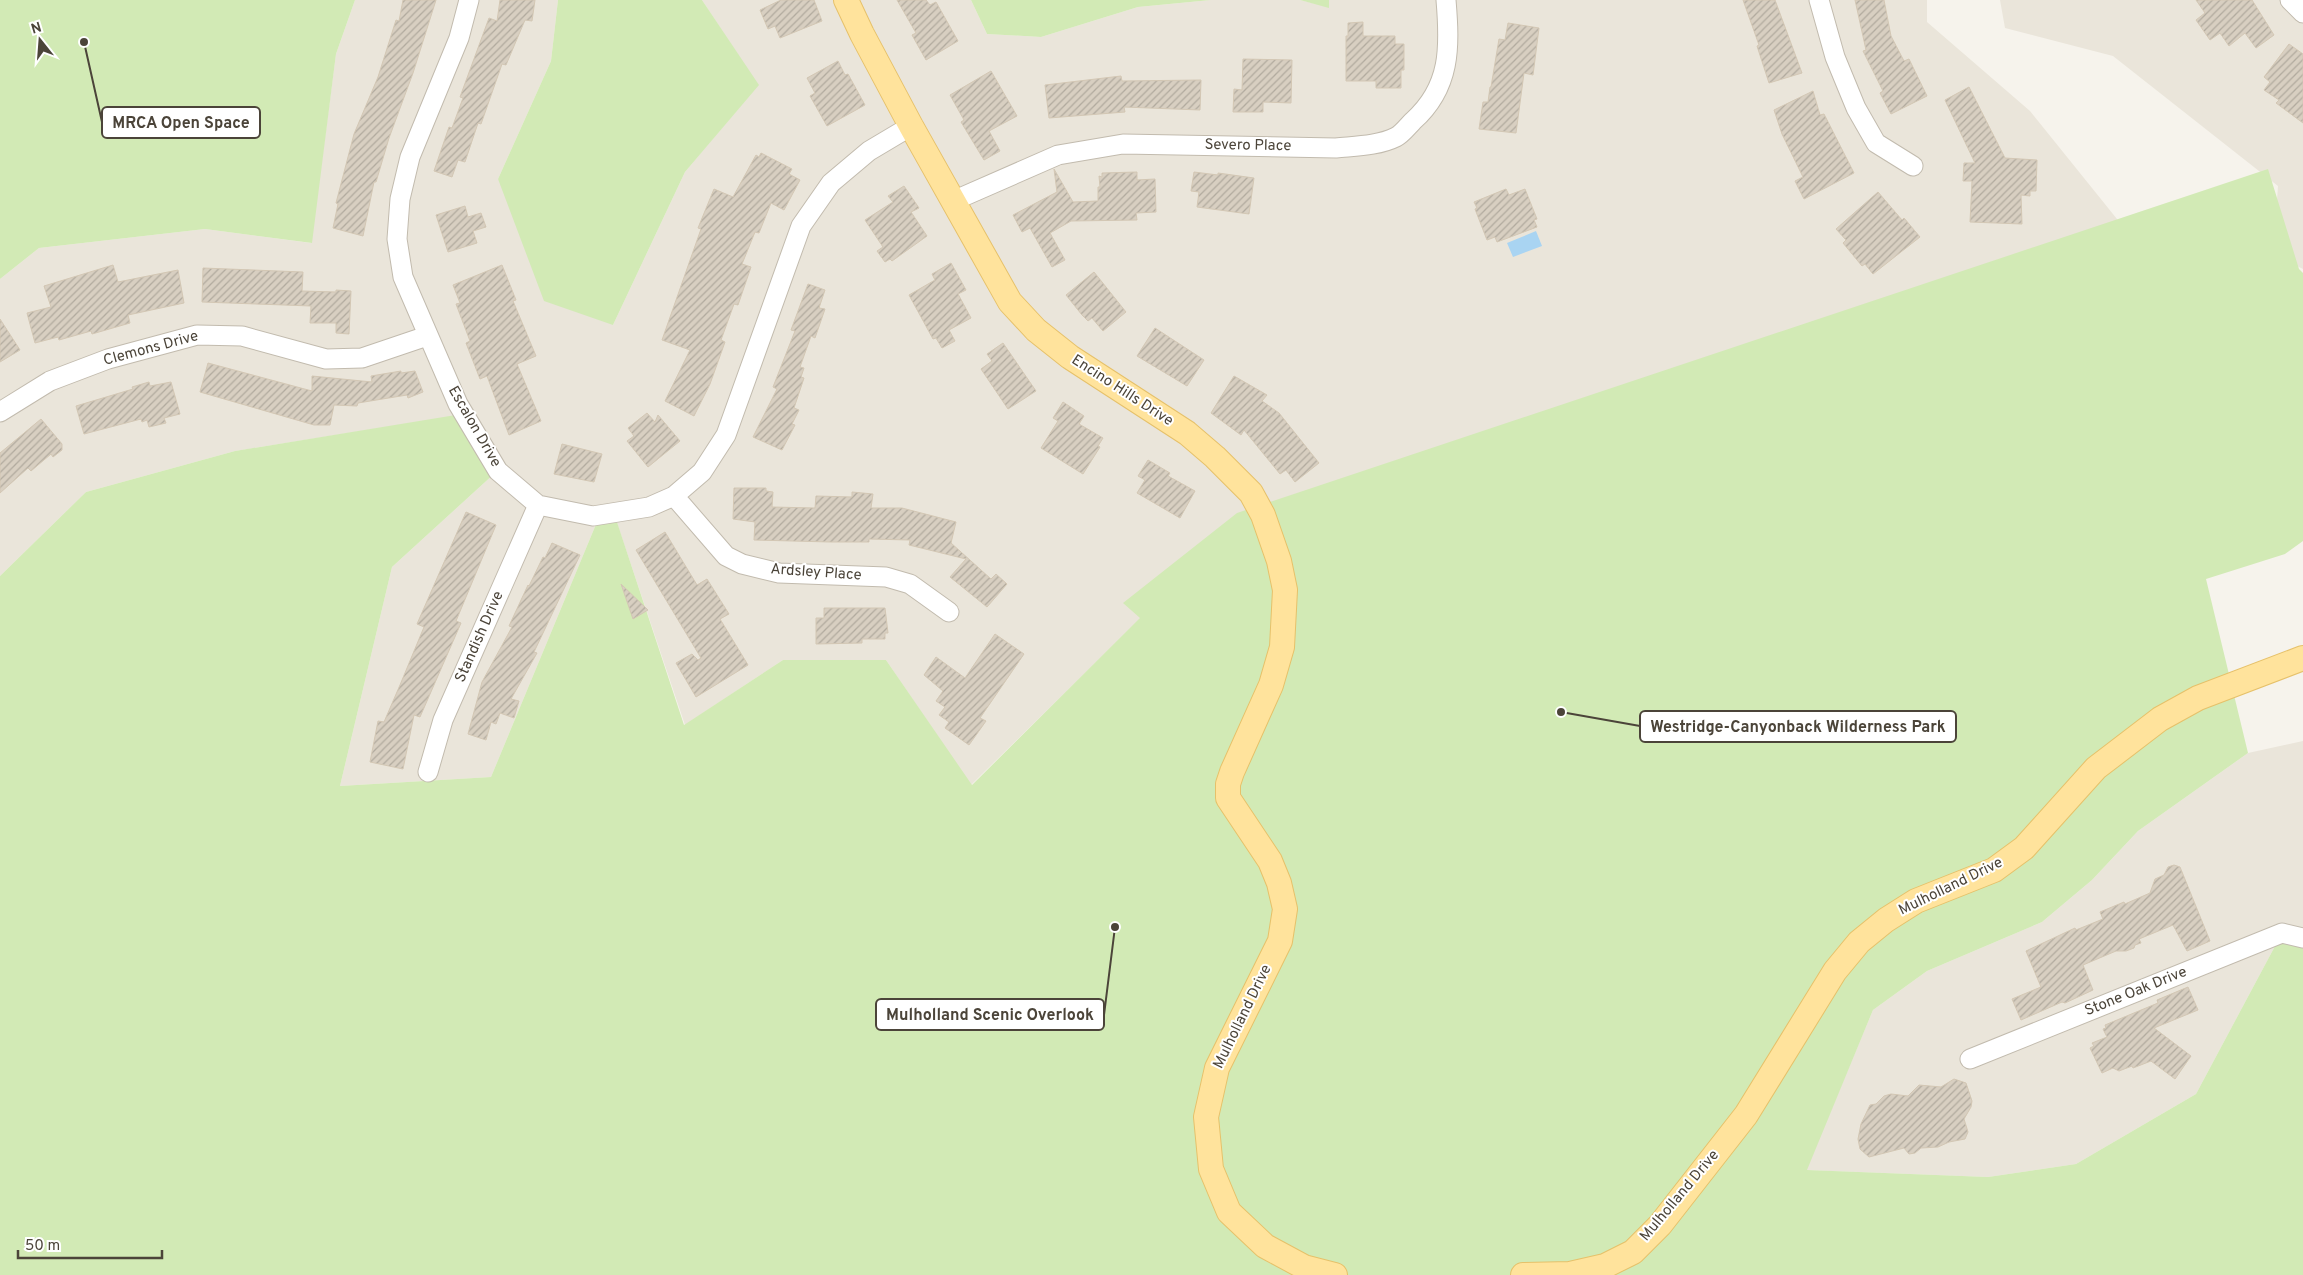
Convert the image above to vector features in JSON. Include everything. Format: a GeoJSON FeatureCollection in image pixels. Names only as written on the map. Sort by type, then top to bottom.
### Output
{"type":"FeatureCollection","features":[{"type":"Feature","properties":{"kind":"main road","name":"Encino Hills Drive"},"geometry":{"type":"LineString","coordinates":[[846,0],[911,126],[1010,302],[1036,330],[1070,357],[1187,433],[1252,492],[1263,515],[1279,561],[1285,590],[1282,647],[1271,685],[1232,772],[1228,784],[1228,798]]}},
{"type":"Feature","properties":{"kind":"main road","name":"Mulholland Drive"},"geometry":{"type":"LineString","coordinates":[[1523,1275],[1570,1274],[1605,1266],[1632,1252],[1660,1225],[1746,1115],[1835,971],[1859,942],[1886,920],[1916,901],[1994,870],[2024,848],[2096,768],[2160,718],[2198,698],[2303,658]]}},
{"type":"Feature","properties":{"kind":"main road","name":"Mulholland Drive"},"geometry":{"type":"LineString","coordinates":[[1228,798],[1270,861],[1279,883],[1285,908],[1280,941],[1217,1068],[1206,1116],[1211,1169],[1229,1212],[1265,1246],[1304,1267],[1335,1275]]}},
{"type":"Feature","properties":{"kind":"street","name":"Escalon Drive"},"geometry":{"type":"LineString","coordinates":[[469,0],[458,38],[410,156],[400,199],[397,239],[403,277],[458,404],[498,471],[538,505],[593,516],[649,507],[674,496],[702,472],[726,435],[801,226],[831,184],[869,151],[911,126]]}},
{"type":"Feature","properties":{"kind":"street","name":"Severo Place"},"geometry":{"type":"LineString","coordinates":[[953,201],[1058,155],[1123,144],[1336,148],[1370,144],[1397,136],[1427,108],[1441,81],[1449,53],[1446,0]]}},
{"type":"Feature","properties":{"kind":"street"},"geometry":{"type":"LineString","coordinates":[[1819,0],[1835,57],[1860,115],[1876,143],[1913,166]]}},
{"type":"Feature","properties":{"kind":"street"},"geometry":{"type":"LineString","coordinates":[[2290,0],[2303,13]]}},
{"type":"Feature","properties":{"kind":"street","name":"Clemons Drive"},"geometry":{"type":"LineString","coordinates":[[0,412],[50,381],[108,359],[197,335],[242,336],[326,359],[362,358],[427,336]]}},
{"type":"Feature","properties":{"kind":"street","name":"Ardsley Place"},"geometry":{"type":"LineString","coordinates":[[674,496],[726,556],[742,564],[779,573],[886,577],[910,584],[949,612]]}},
{"type":"Feature","properties":{"kind":"street","name":"Standish Drive"},"geometry":{"type":"LineString","coordinates":[[428,772],[443,720],[538,505]]}},
{"type":"Feature","properties":{"kind":"street","name":"Stone Oak Drive"},"geometry":{"type":"LineString","coordinates":[[1970,1059],[2282,933],[2303,938]]}},
{"type":"Feature","properties":{"kind":"shaded area"},"geometry":{"type":"Polygon","coordinates":[[[355,0],[558,0],[551,61],[498,179],[613,325],[685,172],[758,85],[702,0],[971,0],[987,34],[1041,37],[1138,7],[1211,0],[1300,0],[1329,7],[1329,0],[1927,0],[1927,22],[2030,111],[2121,224],[1231,529],[971,785],[886,660],[783,660],[685,725],[615,517],[599,517],[491,777],[340,786],[392,567],[495,473],[462,415],[235,451],[86,492],[0,576],[0,279],[39,248],[205,229],[311,243],[336,54],[355,0]]]}},
{"type":"Feature","properties":{"kind":"shaded area"},"geometry":{"type":"Polygon","coordinates":[[[2000,0],[2303,0],[2303,269],[2273,254],[2278,186],[2113,56],[2005,28],[2000,0]]]}},
{"type":"Feature","properties":{"kind":"shaded area"},"geometry":{"type":"Polygon","coordinates":[[[2303,741],[2303,938],[2282,933],[2196,1094],[2076,1164],[1988,1177],[1806,1170],[1873,1010],[1927,971],[2042,922],[2092,880],[2138,831],[2248,753],[2303,741]]]}},
{"type":"Feature","properties":{"kind":"green space"},"geometry":{"type":"Polygon","coordinates":[[[0,0],[355,0],[336,54],[312,243],[205,229],[39,248],[0,279],[0,0]]]}},
{"type":"Feature","properties":{"kind":"green space"},"geometry":{"type":"Polygon","coordinates":[[[558,0],[702,0],[759,85],[685,172],[613,325],[544,301],[498,179],[551,61],[558,0]]]}},
{"type":"Feature","properties":{"kind":"green space"},"geometry":{"type":"Polygon","coordinates":[[[971,0],[1211,0],[1138,7],[1041,37],[987,34],[971,0]]]}},
{"type":"Feature","properties":{"kind":"green space"},"geometry":{"type":"Polygon","coordinates":[[[1300,0],[1329,0],[1329,8],[1300,0]]]}},
{"type":"Feature","properties":{"kind":"green space"},"geometry":{"type":"Polygon","coordinates":[[[2268,169],[2299,269],[2303,273],[2303,541],[2285,554],[2206,579],[2248,753],[2138,831],[2092,880],[2042,922],[1927,971],[1873,1010],[1807,1170],[1988,1177],[2076,1164],[2196,1094],[2282,933],[2303,938],[2303,1275],[0,1275],[0,576],[86,492],[235,451],[462,414],[495,473],[392,567],[340,786],[491,777],[599,517],[615,516],[684,725],[783,660],[886,660],[972,785],[1140,618],[1123,603],[1237,513],[2268,169]]]}},
{"type":"Feature","properties":{"kind":"water"},"geometry":{"type":"Polygon","coordinates":[[[1536,231],[1542,246],[1513,257],[1507,243],[1536,231]]]}},
{"type":"Feature","properties":{"kind":"building"},"geometry":{"type":"Polygon","coordinates":[[[403,0],[436,0],[376,182],[374,182],[363,236],[333,228],[338,204],[336,203],[354,134],[378,77],[396,20],[399,21],[403,0]]]}},
{"type":"Feature","properties":{"kind":"building"},"geometry":{"type":"Polygon","coordinates":[[[500,0],[535,0],[532,21],[525,20],[506,65],[502,64],[481,124],[478,123],[465,162],[458,160],[452,177],[434,171],[449,127],[452,128],[463,98],[460,97],[489,18],[497,21],[500,0]]]}},
{"type":"Feature","properties":{"kind":"building"},"geometry":{"type":"Polygon","coordinates":[[[781,0],[814,0],[822,21],[780,38],[775,26],[768,29],[760,10],[781,0]]]}},
{"type":"Feature","properties":{"kind":"building"},"geometry":{"type":"Polygon","coordinates":[[[897,0],[926,0],[930,5],[936,2],[958,41],[926,60],[912,35],[916,33],[897,0]]]}},
{"type":"Feature","properties":{"kind":"building"},"geometry":{"type":"Polygon","coordinates":[[[1743,0],[1775,0],[1802,73],[1769,83],[1757,46],[1759,45],[1743,0]]]}},
{"type":"Feature","properties":{"kind":"building"},"geometry":{"type":"Polygon","coordinates":[[[1855,0],[1884,0],[1891,36],[1904,61],[1909,59],[1927,96],[1891,114],[1880,93],[1883,91],[1863,51],[1866,50],[1855,0]]]}},
{"type":"Feature","properties":{"kind":"building"},"geometry":{"type":"Polygon","coordinates":[[[2196,0],[2252,0],[2274,35],[2256,48],[2245,33],[2229,46],[2220,33],[2210,40],[2196,20],[2205,13],[2196,0]]]}},
{"type":"Feature","properties":{"kind":"building"},"geometry":{"type":"Polygon","coordinates":[[[1363,22],[1363,36],[1395,36],[1395,44],[1404,44],[1404,70],[1401,70],[1401,88],[1376,88],[1376,81],[1346,81],[1346,36],[1348,36],[1348,23],[1363,22]]]}},
{"type":"Feature","properties":{"kind":"building"},"geometry":{"type":"Polygon","coordinates":[[[1508,23],[1539,28],[1533,75],[1524,73],[1516,133],[1479,129],[1483,102],[1488,102],[1499,39],[1505,40],[1508,23]]]}},
{"type":"Feature","properties":{"kind":"building"},"geometry":{"type":"Polygon","coordinates":[[[2289,44],[2303,54],[2303,123],[2276,103],[2279,100],[2264,90],[2270,82],[2264,77],[2289,44]]]}},
{"type":"Feature","properties":{"kind":"building"},"geometry":{"type":"Polygon","coordinates":[[[1243,59],[1292,60],[1291,103],[1263,102],[1263,112],[1233,112],[1234,89],[1242,90],[1243,59]]]}},
{"type":"Feature","properties":{"kind":"building"},"geometry":{"type":"Polygon","coordinates":[[[838,61],[845,75],[848,74],[865,105],[827,126],[810,96],[815,93],[807,78],[838,61]]]}},
{"type":"Feature","properties":{"kind":"building"},"geometry":{"type":"Polygon","coordinates":[[[991,71],[1017,116],[989,131],[1000,151],[984,160],[961,122],[964,120],[950,95],[991,71]]]}},
{"type":"Feature","properties":{"kind":"building"},"geometry":{"type":"Polygon","coordinates":[[[1121,76],[1122,81],[1201,80],[1200,110],[1124,107],[1125,112],[1049,118],[1045,85],[1121,76]]]}},
{"type":"Feature","properties":{"kind":"building"},"geometry":{"type":"Polygon","coordinates":[[[1969,87],[2005,158],[2037,160],[2036,191],[2030,191],[2030,196],[2021,195],[2022,224],[1970,222],[1972,181],[1963,181],[1964,163],[1975,163],[1945,100],[1969,87]]]}},
{"type":"Feature","properties":{"kind":"building"},"geometry":{"type":"Polygon","coordinates":[[[1813,91],[1820,115],[1824,114],[1854,173],[1804,199],[1795,181],[1803,177],[1782,134],[1774,110],[1813,91]]]}},
{"type":"Feature","properties":{"kind":"building"},"geometry":{"type":"Polygon","coordinates":[[[761,153],[792,169],[789,174],[800,180],[784,210],[771,203],[759,233],[755,232],[742,264],[751,267],[738,305],[734,304],[721,340],[725,342],[710,384],[694,416],[665,401],[690,350],[662,340],[701,229],[698,228],[714,189],[733,197],[756,155],[759,157],[761,153]]]}},
{"type":"Feature","properties":{"kind":"building"},"geometry":{"type":"Polygon","coordinates":[[[1054,169],[1073,202],[1098,201],[1099,176],[1102,177],[1102,173],[1137,172],[1137,180],[1155,179],[1156,212],[1136,213],[1137,220],[1071,221],[1050,233],[1065,260],[1052,267],[1030,228],[1022,232],[1013,215],[1057,192],[1054,169]]]}},
{"type":"Feature","properties":{"kind":"building"},"geometry":{"type":"Polygon","coordinates":[[[1194,172],[1254,178],[1249,214],[1197,207],[1199,192],[1191,191],[1194,172]]]}},
{"type":"Feature","properties":{"kind":"building"},"geometry":{"type":"Polygon","coordinates":[[[904,186],[919,208],[911,212],[927,236],[892,261],[890,259],[885,262],[877,251],[883,247],[865,220],[893,202],[888,196],[904,186]]]}},
{"type":"Feature","properties":{"kind":"building"},"geometry":{"type":"Polygon","coordinates":[[[1506,189],[1509,195],[1525,189],[1537,219],[1534,220],[1537,227],[1497,242],[1495,237],[1487,240],[1474,202],[1506,189]]]}},
{"type":"Feature","properties":{"kind":"building"},"geometry":{"type":"Polygon","coordinates":[[[1878,192],[1902,220],[1904,218],[1920,237],[1873,274],[1865,264],[1862,266],[1843,243],[1846,240],[1836,229],[1878,192]]]}},
{"type":"Feature","properties":{"kind":"building"},"geometry":{"type":"Polygon","coordinates":[[[465,206],[468,217],[481,213],[486,227],[473,231],[477,243],[448,252],[436,215],[465,206]]]}},
{"type":"Feature","properties":{"kind":"building"},"geometry":{"type":"Polygon","coordinates":[[[951,263],[966,290],[958,294],[971,318],[949,330],[955,341],[942,348],[936,338],[933,339],[909,295],[935,280],[932,274],[951,263]]]}},
{"type":"Feature","properties":{"kind":"building"},"geometry":{"type":"Polygon","coordinates":[[[113,265],[118,282],[178,270],[184,303],[128,315],[130,323],[92,334],[91,331],[59,340],[58,337],[35,343],[27,313],[51,307],[44,286],[113,265]]]}},
{"type":"Feature","properties":{"kind":"building"},"geometry":{"type":"Polygon","coordinates":[[[502,265],[516,300],[513,301],[536,356],[517,364],[541,421],[509,435],[487,376],[480,379],[466,343],[470,341],[456,304],[460,303],[453,285],[502,265]]]}},
{"type":"Feature","properties":{"kind":"building"},"geometry":{"type":"Polygon","coordinates":[[[203,268],[303,272],[302,291],[351,291],[349,334],[336,333],[336,323],[310,323],[311,306],[202,302],[203,268]]]}},
{"type":"Feature","properties":{"kind":"building"},"geometry":{"type":"Polygon","coordinates":[[[1094,272],[1126,312],[1103,331],[1092,318],[1088,321],[1066,295],[1094,272]]]}},
{"type":"Feature","properties":{"kind":"building"},"geometry":{"type":"Polygon","coordinates":[[[808,284],[825,290],[819,308],[825,309],[815,338],[811,336],[800,367],[804,368],[801,377],[804,378],[794,408],[799,410],[792,424],[795,425],[782,450],[753,437],[777,389],[773,387],[795,331],[791,330],[808,284]]]}},
{"type":"Feature","properties":{"kind":"building"},"geometry":{"type":"Polygon","coordinates":[[[0,319],[20,350],[0,362],[0,319]]]}},
{"type":"Feature","properties":{"kind":"building"},"geometry":{"type":"Polygon","coordinates":[[[1155,328],[1204,360],[1187,386],[1137,356],[1155,328]]]}},
{"type":"Feature","properties":{"kind":"building"},"geometry":{"type":"Polygon","coordinates":[[[1003,343],[1036,391],[1008,409],[981,369],[992,361],[987,354],[1003,343]]]}},
{"type":"Feature","properties":{"kind":"building"},"geometry":{"type":"Polygon","coordinates":[[[208,363],[312,391],[312,376],[372,382],[371,376],[401,371],[401,373],[415,371],[423,392],[408,398],[407,395],[358,403],[357,406],[334,405],[330,425],[314,425],[200,392],[208,363]]]}},
{"type":"Feature","properties":{"kind":"building"},"geometry":{"type":"Polygon","coordinates":[[[1234,376],[1267,395],[1262,401],[1279,413],[1319,463],[1295,482],[1286,470],[1280,474],[1244,430],[1241,435],[1211,413],[1234,376]]]}},
{"type":"Feature","properties":{"kind":"building"},"geometry":{"type":"Polygon","coordinates":[[[149,382],[150,386],[171,382],[180,414],[164,418],[166,423],[149,427],[147,420],[142,422],[141,419],[84,434],[76,406],[133,389],[132,387],[149,382]]]}},
{"type":"Feature","properties":{"kind":"building"},"geometry":{"type":"Polygon","coordinates":[[[1063,402],[1084,416],[1079,424],[1103,438],[1098,446],[1100,447],[1083,474],[1041,448],[1058,421],[1053,418],[1063,402]]]}},
{"type":"Feature","properties":{"kind":"building"},"geometry":{"type":"Polygon","coordinates":[[[647,413],[655,422],[658,415],[680,441],[648,467],[627,441],[634,436],[628,428],[647,413]]]}},
{"type":"Feature","properties":{"kind":"building"},"geometry":{"type":"Polygon","coordinates":[[[41,419],[62,444],[62,450],[53,457],[51,454],[31,471],[28,468],[0,493],[0,453],[41,419]]]}},
{"type":"Feature","properties":{"kind":"building"},"geometry":{"type":"Polygon","coordinates":[[[562,444],[602,454],[594,482],[554,474],[562,444]]]}},
{"type":"Feature","properties":{"kind":"building"},"geometry":{"type":"Polygon","coordinates":[[[1148,460],[1170,473],[1168,476],[1195,491],[1180,518],[1137,493],[1145,480],[1138,476],[1148,460]]]}},
{"type":"Feature","properties":{"kind":"building"},"geometry":{"type":"Polygon","coordinates":[[[734,488],[766,488],[766,491],[773,492],[772,507],[815,508],[816,496],[852,497],[852,492],[873,494],[871,508],[902,508],[956,522],[951,543],[991,579],[996,574],[1007,584],[987,607],[950,577],[966,559],[909,545],[910,540],[869,539],[869,542],[830,542],[754,540],[755,522],[733,519],[734,488]]]}},
{"type":"Feature","properties":{"kind":"building"},"geometry":{"type":"Polygon","coordinates":[[[466,512],[496,525],[456,621],[461,623],[420,717],[414,715],[403,769],[370,762],[378,721],[384,722],[400,685],[424,627],[417,624],[466,512]]]}},
{"type":"Feature","properties":{"kind":"building"},"geometry":{"type":"Polygon","coordinates":[[[665,532],[697,585],[707,579],[729,614],[720,619],[748,665],[696,697],[676,663],[692,654],[698,660],[701,658],[636,550],[665,532]]]}},
{"type":"Feature","properties":{"kind":"building"},"geometry":{"type":"Polygon","coordinates":[[[552,543],[580,555],[534,652],[537,653],[511,699],[519,701],[514,718],[500,713],[496,724],[491,722],[486,740],[468,734],[482,682],[512,627],[509,626],[528,585],[552,543]]]}},
{"type":"Feature","properties":{"kind":"building"},"geometry":{"type":"Polygon","coordinates":[[[621,584],[648,610],[633,619],[621,584]]]}},
{"type":"Feature","properties":{"kind":"building"},"geometry":{"type":"Polygon","coordinates":[[[824,608],[885,608],[888,633],[885,633],[885,639],[862,639],[862,643],[816,644],[816,618],[824,618],[824,608]]]}},
{"type":"Feature","properties":{"kind":"building"},"geometry":{"type":"Polygon","coordinates":[[[995,634],[1024,654],[980,718],[986,721],[969,745],[945,728],[949,722],[939,715],[945,707],[936,701],[943,691],[924,675],[936,657],[965,678],[995,634]]]}},
{"type":"Feature","properties":{"kind":"building"},"geometry":{"type":"Polygon","coordinates":[[[2174,865],[2180,867],[2210,941],[2187,951],[2173,925],[2139,939],[2141,943],[2135,945],[2134,948],[2126,951],[2116,951],[2083,965],[2093,990],[2021,1020],[2012,999],[2041,987],[2026,951],[2075,928],[2076,930],[2103,919],[2100,912],[2150,893],[2155,879],[2164,875],[2168,867],[2174,865]]]}},
{"type":"Feature","properties":{"kind":"building"},"geometry":{"type":"Polygon","coordinates":[[[2188,987],[2198,1010],[2154,1028],[2191,1056],[2175,1079],[2151,1061],[2133,1068],[2132,1066],[2119,1071],[2113,1068],[2102,1073],[2090,1048],[2094,1046],[2092,1043],[2107,1037],[2103,1029],[2106,1028],[2105,1025],[2158,1003],[2157,1000],[2188,987]]]}},
{"type":"Feature","properties":{"kind":"building"},"geometry":{"type":"Polygon","coordinates":[[[1954,1079],[1966,1083],[1972,1101],[1971,1107],[1964,1119],[1968,1132],[1965,1139],[1949,1142],[1938,1147],[1921,1148],[1915,1153],[1909,1154],[1904,1148],[1869,1157],[1860,1149],[1858,1139],[1861,1124],[1870,1105],[1876,1104],[1884,1096],[1891,1094],[1908,1096],[1919,1085],[1941,1087],[1954,1079]]]}},
{"type":"Feature","properties":{"kind":"place","name":"MRCA Open Space"},"geometry":{"type":"Point","coordinates":[84,42]}},
{"type":"Feature","properties":{"kind":"place","name":"Westridge-Canyonback Wilderness Park"},"geometry":{"type":"Point","coordinates":[1561,712]}},
{"type":"Feature","properties":{"kind":"place","name":"Mulholland Scenic Overlook"},"geometry":{"type":"Point","coordinates":[1115,927]}}]}
